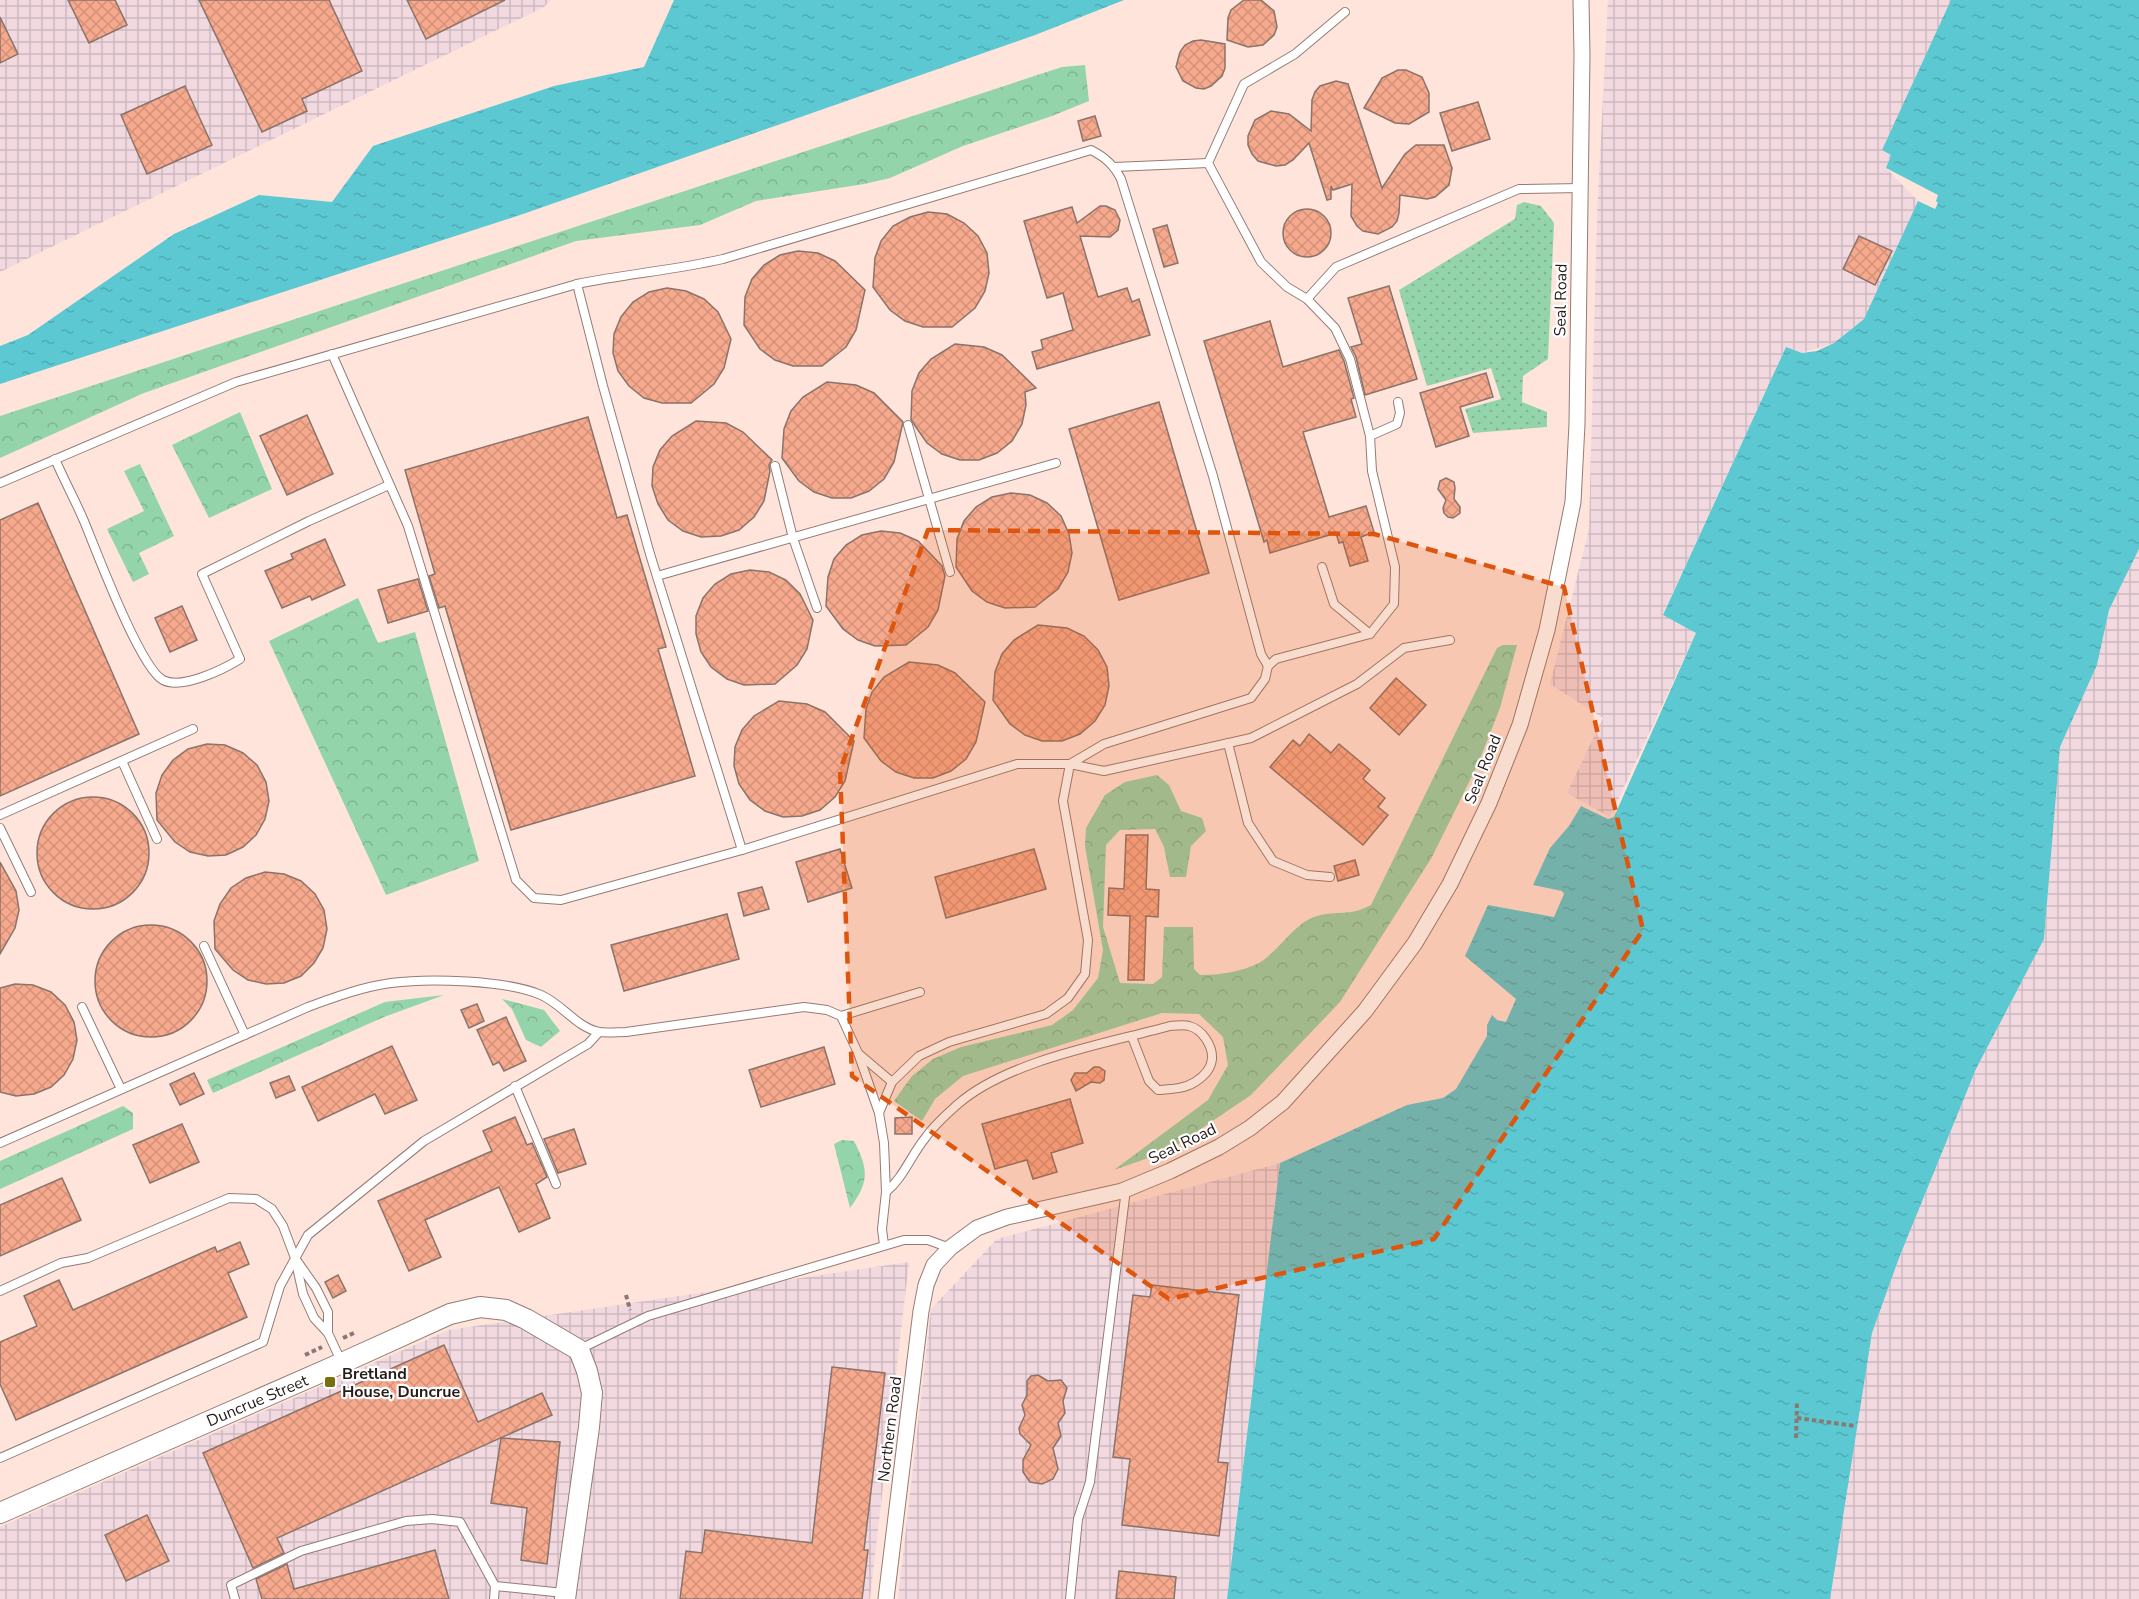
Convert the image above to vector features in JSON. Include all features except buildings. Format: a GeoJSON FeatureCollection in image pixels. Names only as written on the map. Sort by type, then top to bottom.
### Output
{"type":"FeatureCollection","features":[{"type":"Feature","properties":{"kind":"street","name":"Seal Road"},"geometry":{"type":"LineString","coordinates":[[934,1265],[950,1248],[976,1228],[1007,1217],[1126,1189],[1219,1147],[1250,1128],[1283,1102],[1365,1011],[1416,943],[1450,884],[1489,803],[1520,725],[1547,630],[1573,502],[1577,424],[1581,188],[1581,0]]}},
{"type":"Feature","properties":{"kind":"street","name":"Northern Road"},"geometry":{"type":"LineString","coordinates":[[886,1599],[921,1311],[926,1285],[934,1265]]}},
{"type":"Feature","properties":{"kind":"street","name":"Duncrue Street"},"geometry":{"type":"LineString","coordinates":[[0,1513],[450,1314],[480,1307],[506,1310],[579,1350]]}},
{"type":"Feature","properties":{"kind":"street"},"geometry":{"type":"LineString","coordinates":[[565,1596],[592,1393],[579,1350]]}},
{"type":"Feature","properties":{"kind":"lane"},"geometry":{"type":"LineString","coordinates":[[1208,163],[1244,84],[1295,54],[1345,12]]}},
{"type":"Feature","properties":{"kind":"lane"},"geometry":{"type":"LineString","coordinates":[[0,483],[236,382],[577,284],[688,267],[723,259],[1091,150],[1100,154],[1114,167],[1121,179],[1213,476],[1262,654],[1268,666]]}},
{"type":"Feature","properties":{"kind":"lane"},"geometry":{"type":"LineString","coordinates":[[1114,167],[1208,163]]}},
{"type":"Feature","properties":{"kind":"lane"},"geometry":{"type":"LineString","coordinates":[[879,1113],[892,1082],[919,1056],[949,1042],[1046,1014],[1068,998],[1085,974],[1088,940],[1063,801],[1070,764],[1104,744],[1251,699],[1265,680],[1268,666],[1276,659],[1370,634],[1394,604],[1395,567],[1372,471],[1370,436],[1350,359],[1335,328],[1307,298],[1287,287],[1261,262],[1208,163]]}},
{"type":"Feature","properties":{"kind":"lane"},"geometry":{"type":"LineString","coordinates":[[1307,298],[1336,267],[1520,189],[1581,188]]}},
{"type":"Feature","properties":{"kind":"lane"},"geometry":{"type":"LineString","coordinates":[[577,284],[603,386],[657,576],[742,850]]}},
{"type":"Feature","properties":{"kind":"lane"},"geometry":{"type":"LineString","coordinates":[[332,354],[408,526],[516,880],[534,898],[561,900],[742,850],[1017,764],[1070,764],[1104,771],[1251,738],[1357,684],[1404,648],[1450,640]]}},
{"type":"Feature","properties":{"kind":"lane"},"geometry":{"type":"LineString","coordinates":[[1370,436],[1397,424],[1400,413],[1398,402]]}},
{"type":"Feature","properties":{"kind":"lane"},"geometry":{"type":"LineString","coordinates":[[908,425],[950,572]]}},
{"type":"Feature","properties":{"kind":"lane"},"geometry":{"type":"LineString","coordinates":[[55,459],[129,629],[151,668],[163,680],[181,683],[225,668],[240,659],[202,574],[309,521],[389,485]]}},
{"type":"Feature","properties":{"kind":"lane"},"geometry":{"type":"LineString","coordinates":[[657,576],[1056,463]]}},
{"type":"Feature","properties":{"kind":"lane"},"geometry":{"type":"LineString","coordinates":[[775,466],[793,538],[818,608]]}},
{"type":"Feature","properties":{"kind":"lane"},"geometry":{"type":"LineString","coordinates":[[1322,567],[1334,604],[1370,634]]}},
{"type":"Feature","properties":{"kind":"lane"},"geometry":{"type":"LineString","coordinates":[[0,815],[193,729]]}},
{"type":"Feature","properties":{"kind":"lane"},"geometry":{"type":"LineString","coordinates":[[1228,743],[1248,823],[1273,861],[1307,875],[1330,877]]}},
{"type":"Feature","properties":{"kind":"lane"},"geometry":{"type":"LineString","coordinates":[[122,761],[157,839]]}},
{"type":"Feature","properties":{"kind":"lane"},"geometry":{"type":"LineString","coordinates":[[0,828],[31,892]]}},
{"type":"Feature","properties":{"kind":"lane"},"geometry":{"type":"LineString","coordinates":[[204,946],[245,1035]]}},
{"type":"Feature","properties":{"kind":"lane"},"geometry":{"type":"LineString","coordinates":[[0,1143],[308,1007],[352,991],[392,982],[493,983],[542,995],[583,1025],[599,1032],[627,1032],[804,1007],[827,1010],[841,1016],[920,992]]}},
{"type":"Feature","properties":{"kind":"lane"},"geometry":{"type":"LineString","coordinates":[[82,1007],[122,1089]]}},
{"type":"Feature","properties":{"kind":"lane"},"geometry":{"type":"LineString","coordinates":[[841,1016],[858,1053],[879,1113],[884,1143],[886,1192],[882,1229],[884,1245]]}},
{"type":"Feature","properties":{"kind":"lane"},"geometry":{"type":"LineString","coordinates":[[886,1192],[895,1184],[926,1136],[958,1103],[992,1080],[1027,1066],[1170,1026],[1188,1025],[1201,1031],[1209,1046],[1212,1059],[1206,1072],[1194,1083],[1179,1088],[1158,1090],[1149,1081],[1132,1037]]}},
{"type":"Feature","properties":{"kind":"lane"},"geometry":{"type":"LineString","coordinates":[[0,1458],[263,1342],[280,1286],[308,1235],[424,1141],[588,1044],[599,1032]]}},
{"type":"Feature","properties":{"kind":"lane"},"geometry":{"type":"LineString","coordinates":[[858,1053],[892,1082]]}},
{"type":"Feature","properties":{"kind":"lane"},"geometry":{"type":"LineString","coordinates":[[515,1086],[556,1184]]}},
{"type":"Feature","properties":{"kind":"lane"},"geometry":{"type":"LineString","coordinates":[[1070,1599],[1078,1519],[1090,1482],[1126,1189]]}},
{"type":"Feature","properties":{"kind":"lane"},"geometry":{"type":"LineString","coordinates":[[0,1291],[61,1263],[88,1258],[229,1198],[255,1199],[272,1209],[283,1226],[295,1258],[303,1294],[314,1318],[328,1333],[342,1363]]}},
{"type":"Feature","properties":{"kind":"lane"},"geometry":{"type":"LineString","coordinates":[[579,1350],[648,1316],[884,1245],[904,1240],[928,1240],[950,1248]]}},
{"type":"Feature","properties":{"kind":"lane"},"geometry":{"type":"LineString","coordinates":[[295,1258],[316,1288],[328,1312],[328,1333]]}},
{"type":"Feature","properties":{"kind":"lane"},"geometry":{"type":"LineString","coordinates":[[236,1599],[231,1585],[301,1551],[406,1521],[432,1519],[460,1522],[495,1586],[494,1599]]}},
{"type":"Feature","properties":{"kind":"lane"},"geometry":{"type":"LineString","coordinates":[[495,1586],[565,1596]]}},
{"type":"Feature","properties":{"kind":"path"},"geometry":{"type":"LineString","coordinates":[[1796,1438],[1797,1402]]}},
{"type":"Feature","properties":{"kind":"path"},"geometry":{"type":"LineString","coordinates":[[1797,1418],[1856,1426]]}},
{"type":"Feature","properties":{"kind":"highlighted area"},"geometry":{"type":"Polygon","coordinates":[[[928,530],[1374,534],[1564,587],[1643,930],[1434,1239],[1169,1299],[852,1076],[840,770],[928,530]]]}},
{"type":"Feature","properties":{"kind":"shaded area"},"geometry":{"type":"Polygon","coordinates":[[[0,0],[551,0],[544,7],[0,272],[0,0]]]}},
{"type":"Feature","properties":{"kind":"shaded area"},"geometry":{"type":"Polygon","coordinates":[[[1608,0],[1952,0],[1882,150],[1891,155],[1886,168],[1918,201],[1864,319],[1834,343],[1802,353],[1786,347],[1663,614],[1696,633],[1610,817],[1567,793],[1603,718],[1550,684],[1589,529],[1597,216],[1608,0]]]}},
{"type":"Feature","properties":{"kind":"shaded area"},"geometry":{"type":"Polygon","coordinates":[[[2139,549],[2139,1599],[1825,1599],[1872,1333],[1899,1258],[1976,1069],[2044,939],[2060,747],[2097,665],[2109,610],[2139,549]]]}},
{"type":"Feature","properties":{"kind":"shaded area"},"geometry":{"type":"Polygon","coordinates":[[[1280,1163],[1227,1599],[898,1599],[931,1309],[997,1239],[1280,1163]]]}},
{"type":"Feature","properties":{"kind":"shaded area"},"geometry":{"type":"Polygon","coordinates":[[[909,1262],[870,1599],[0,1599],[0,1527],[449,1330],[909,1262]]]}},
{"type":"Feature","properties":{"kind":"green space"},"geometry":{"type":"Polygon","coordinates":[[[1085,65],[1089,101],[963,146],[890,178],[756,201],[700,225],[576,241],[144,393],[0,458],[0,416],[1062,67],[1085,65]]]}},
{"type":"Feature","properties":{"kind":"green space"},"geometry":{"type":"Polygon","coordinates":[[[1524,202],[1541,206],[1554,223],[1548,359],[1523,376],[1522,402],[1547,412],[1547,427],[1473,433],[1465,409],[1501,399],[1491,368],[1427,386],[1399,290],[1515,219],[1517,205],[1524,202]]]}},
{"type":"Feature","properties":{"kind":"green space"},"geometry":{"type":"Polygon","coordinates":[[[240,412],[272,489],[209,518],[172,445],[240,412]]]}},
{"type":"Feature","properties":{"kind":"green space"},"geometry":{"type":"Polygon","coordinates":[[[140,464],[174,536],[139,553],[149,574],[133,582],[107,529],[144,511],[124,471],[140,464]]]}},
{"type":"Feature","properties":{"kind":"green space"},"geometry":{"type":"Polygon","coordinates":[[[358,598],[378,643],[415,632],[479,861],[386,895],[269,641],[358,598]]]}},
{"type":"Feature","properties":{"kind":"green space"},"geometry":{"type":"Polygon","coordinates":[[[1503,645],[1517,645],[1500,708],[1478,764],[1432,857],[1340,1002],[1251,1095],[1168,1151],[1114,1170],[1208,1100],[1228,1065],[1223,1037],[1199,1014],[1162,1013],[963,1076],[935,1099],[922,1121],[894,1101],[912,1076],[933,1059],[961,1047],[1052,1025],[1073,1010],[1098,978],[1103,950],[1085,846],[1086,828],[1105,795],[1125,782],[1157,775],[1169,785],[1181,811],[1202,818],[1206,831],[1191,846],[1186,877],[1170,877],[1164,847],[1155,829],[1120,830],[1106,845],[1103,927],[1120,983],[1153,984],[1162,977],[1164,927],[1193,927],[1194,969],[1200,975],[1215,974],[1237,971],[1266,959],[1309,919],[1324,914],[1356,911],[1371,905],[1497,648],[1503,645]]]}},
{"type":"Feature","properties":{"kind":"green space"},"geometry":{"type":"Polygon","coordinates":[[[444,995],[384,1017],[213,1093],[207,1080],[385,1002],[444,995]]]}},
{"type":"Feature","properties":{"kind":"green space"},"geometry":{"type":"Polygon","coordinates":[[[502,999],[544,1010],[560,1031],[541,1047],[526,1040],[512,1009],[502,999]]]}},
{"type":"Feature","properties":{"kind":"green space"},"geometry":{"type":"Polygon","coordinates":[[[123,1106],[133,1113],[133,1129],[0,1189],[0,1161],[123,1106]]]}},
{"type":"Feature","properties":{"kind":"green space"},"geometry":{"type":"Polygon","coordinates":[[[842,1140],[854,1141],[862,1160],[865,1176],[861,1191],[850,1208],[834,1144],[842,1140]]]}},
{"type":"Feature","properties":{"kind":"water"},"geometry":{"type":"Polygon","coordinates":[[[674,0],[1124,0],[1035,35],[523,214],[0,384],[0,346],[28,335],[174,234],[259,195],[332,202],[373,146],[554,86],[644,67],[674,0]]]}},
{"type":"Feature","properties":{"kind":"water"},"geometry":{"type":"Polygon","coordinates":[[[1951,0],[2139,0],[2139,549],[2109,610],[2097,665],[2060,747],[2044,939],[1976,1069],[1899,1258],[1872,1333],[1830,1599],[1227,1599],[1280,1163],[1407,1105],[1443,1098],[1456,1089],[1487,1036],[1487,1025],[1492,1015],[1497,1020],[1506,1022],[1516,999],[1465,956],[1488,905],[1554,917],[1564,894],[1562,891],[1533,885],[1550,848],[1569,826],[1581,806],[1608,819],[1614,817],[1696,633],[1663,615],[1786,347],[1802,353],[1817,351],[1834,343],[1864,319],[1918,201],[1935,209],[1938,203],[1936,201],[1938,195],[1886,168],[1891,155],[1882,150],[1951,0]]]}},
{"type":"Feature","properties":{"kind":"place","name":"Bretland House, Duncrue"},"geometry":{"type":"Point","coordinates":[330,1382]}}]}
